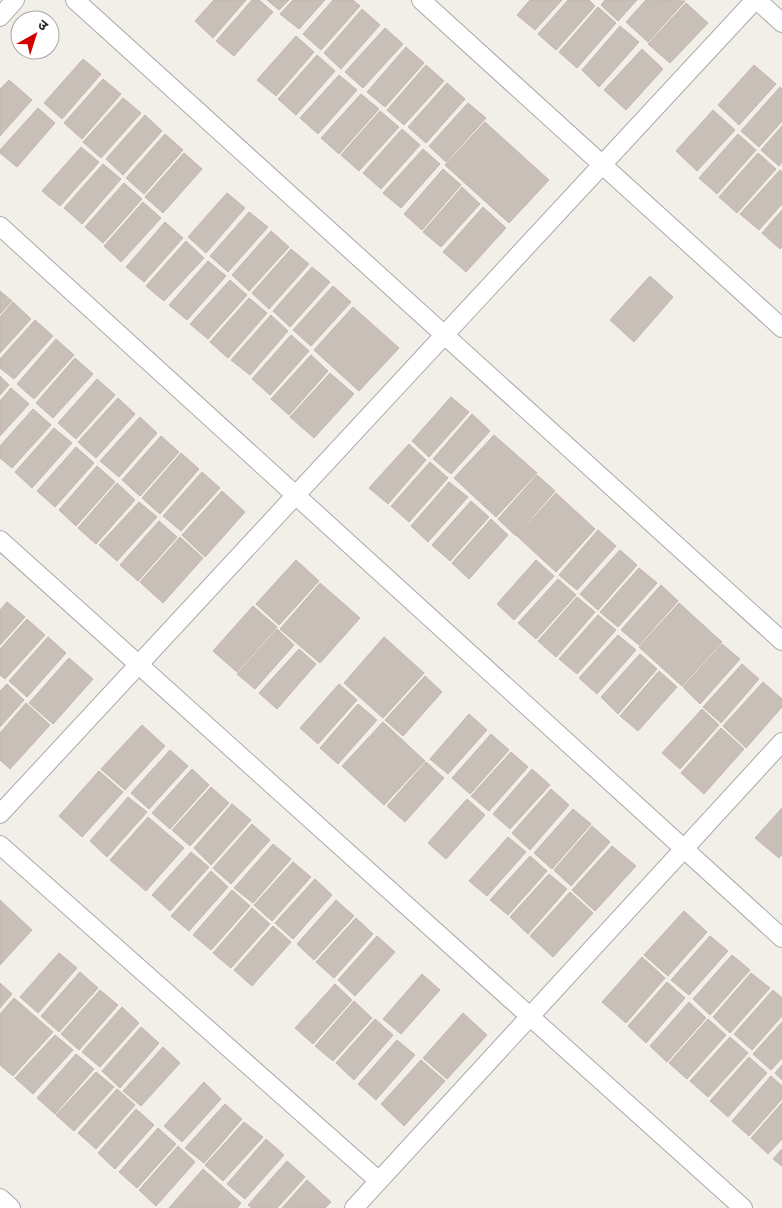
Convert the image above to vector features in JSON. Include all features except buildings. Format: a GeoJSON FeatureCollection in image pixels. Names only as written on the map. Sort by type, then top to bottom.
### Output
{"type":"FeatureCollection","features":[{"type":"Feature","properties":{"kind":"lane"},"geometry":{"type":"LineString","coordinates":[[0,17],[15,0]]}},
{"type":"Feature","properties":{"kind":"lane"},"geometry":{"type":"LineString","coordinates":[[75,0],[782,641]]}},
{"type":"Feature","properties":{"kind":"lane"},"geometry":{"type":"LineString","coordinates":[[421,0],[782,328]]}},
{"type":"Feature","properties":{"kind":"lane"},"geometry":{"type":"LineString","coordinates":[[0,814],[756,0],[782,23]]}},
{"type":"Feature","properties":{"kind":"lane"},"geometry":{"type":"LineString","coordinates":[[0,226],[782,938]]}},
{"type":"Feature","properties":{"kind":"lane"},"geometry":{"type":"LineString","coordinates":[[0,540],[743,1208]]}},
{"type":"Feature","properties":{"kind":"lane"},"geometry":{"type":"LineString","coordinates":[[354,1208],[782,742]]}},
{"type":"Feature","properties":{"kind":"lane"},"geometry":{"type":"LineString","coordinates":[[0,845],[379,1181]]}},
{"type":"Feature","properties":{"kind":"lane"},"geometry":{"type":"LineString","coordinates":[[0,1198],[11,1208]]}}]}
